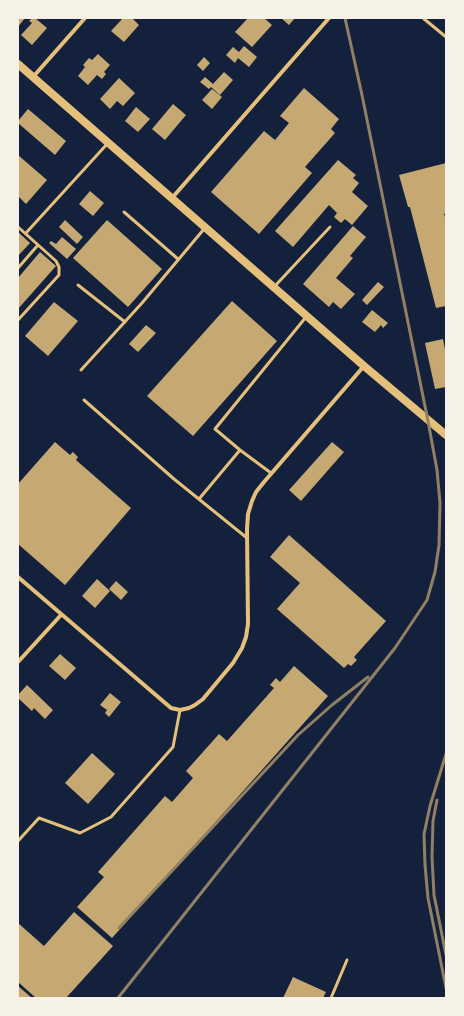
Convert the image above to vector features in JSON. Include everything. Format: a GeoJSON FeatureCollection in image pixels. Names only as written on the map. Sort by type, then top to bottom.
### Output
{"type":"FeatureCollection","features":[{"type":"Feature","properties":{"kind":"main road"},"geometry":{"type":"LineString","coordinates":[[18,64],[306,316],[446,435]]}},
{"type":"Feature","properties":{"kind":"street"},"geometry":{"type":"LineString","coordinates":[[33,77],[85,18]]}},
{"type":"Feature","properties":{"kind":"street"},"geometry":{"type":"LineString","coordinates":[[172,198],[329,18]]}},
{"type":"Feature","properties":{"kind":"street"},"geometry":{"type":"LineString","coordinates":[[18,577],[164,703],[171,708],[180,710],[189,708],[203,699],[233,663],[242,648],[246,637],[248,624],[248,514],[256,492],[364,366]]}},
{"type":"Feature","properties":{"kind":"street"},"geometry":{"type":"LineString","coordinates":[[18,662],[62,615]]}},
{"type":"Feature","properties":{"kind":"lane"},"geometry":{"type":"LineString","coordinates":[[423,18],[446,36]]}},
{"type":"Feature","properties":{"kind":"lane"},"geometry":{"type":"LineString","coordinates":[[26,234],[108,142]]}},
{"type":"Feature","properties":{"kind":"lane"},"geometry":{"type":"LineString","coordinates":[[124,212],[178,259]]}},
{"type":"Feature","properties":{"kind":"lane"},"geometry":{"type":"LineString","coordinates":[[274,287],[330,226]]}},
{"type":"Feature","properties":{"kind":"lane"},"geometry":{"type":"LineString","coordinates":[[18,227],[56,261],[59,267],[59,275],[18,320]]}},
{"type":"Feature","properties":{"kind":"lane"},"geometry":{"type":"LineString","coordinates":[[81,370],[125,322],[206,228]]}},
{"type":"Feature","properties":{"kind":"lane"},"geometry":{"type":"LineString","coordinates":[[18,268],[38,245]]}},
{"type":"Feature","properties":{"kind":"lane"},"geometry":{"type":"LineString","coordinates":[[78,284],[125,322]]}},
{"type":"Feature","properties":{"kind":"lane"},"geometry":{"type":"LineString","coordinates":[[271,473],[240,450],[216,429],[306,316]]}},
{"type":"Feature","properties":{"kind":"lane"},"geometry":{"type":"LineString","coordinates":[[84,400],[174,479],[247,538]]}},
{"type":"Feature","properties":{"kind":"lane"},"geometry":{"type":"LineString","coordinates":[[199,499],[240,450]]}},
{"type":"Feature","properties":{"kind":"lane"},"geometry":{"type":"LineString","coordinates":[[18,841],[39,818],[80,833],[111,817],[173,747],[180,710]]}},
{"type":"Feature","properties":{"kind":"lane"},"geometry":{"type":"LineString","coordinates":[[331,998],[347,960]]}},
{"type":"Feature","properties":{"kind":"building"},"geometry":{"type":"Polygon","coordinates":[[[18,18],[25,18],[18,27],[18,18]]]}},
{"type":"Feature","properties":{"kind":"building"},"geometry":{"type":"Polygon","coordinates":[[[32,18],[35,18],[47,28],[32,45],[21,35],[32,23],[29,21],[32,18]]]}},
{"type":"Feature","properties":{"kind":"building"},"geometry":{"type":"Polygon","coordinates":[[[123,18],[132,18],[139,25],[124,42],[111,31],[123,18]]]}},
{"type":"Feature","properties":{"kind":"building"},"geometry":{"type":"Polygon","coordinates":[[[248,18],[264,18],[272,25],[252,47],[235,32],[248,18]]]}},
{"type":"Feature","properties":{"kind":"building"},"geometry":{"type":"Polygon","coordinates":[[[281,18],[295,18],[289,25],[281,18]]]}},
{"type":"Feature","properties":{"kind":"building"},"geometry":{"type":"Polygon","coordinates":[[[244,46],[257,57],[249,67],[238,58],[235,63],[226,55],[233,47],[239,52],[244,46]]]}},
{"type":"Feature","properties":{"kind":"building"},"geometry":{"type":"Polygon","coordinates":[[[98,54],[110,65],[104,72],[106,74],[102,79],[97,75],[88,85],[78,76],[85,67],[83,65],[89,58],[92,60],[98,54]]]}},
{"type":"Feature","properties":{"kind":"building"},"geometry":{"type":"Polygon","coordinates":[[[204,57],[210,63],[203,71],[197,65],[204,57]]]}},
{"type":"Feature","properties":{"kind":"building"},"geometry":{"type":"Polygon","coordinates":[[[224,72],[233,80],[220,95],[211,87],[209,89],[200,82],[205,77],[213,84],[224,72]]]}},
{"type":"Feature","properties":{"kind":"building"},"geometry":{"type":"Polygon","coordinates":[[[119,78],[135,93],[123,106],[117,101],[110,109],[100,99],[119,78]]]}},
{"type":"Feature","properties":{"kind":"building"},"geometry":{"type":"Polygon","coordinates":[[[304,88],[339,119],[331,129],[335,133],[305,167],[312,173],[259,234],[211,192],[264,131],[275,140],[289,123],[280,116],[304,88]]]}},
{"type":"Feature","properties":{"kind":"building"},"geometry":{"type":"Polygon","coordinates":[[[212,89],[222,97],[212,109],[202,100],[212,89]]]}},
{"type":"Feature","properties":{"kind":"building"},"geometry":{"type":"Polygon","coordinates":[[[173,104],[186,115],[165,140],[152,129],[173,104]]]}},
{"type":"Feature","properties":{"kind":"building"},"geometry":{"type":"Polygon","coordinates":[[[136,107],[150,119],[138,132],[125,121],[136,107]]]}},
{"type":"Feature","properties":{"kind":"building"},"geometry":{"type":"Polygon","coordinates":[[[28,109],[66,141],[55,155],[18,123],[28,109]]]}},
{"type":"Feature","properties":{"kind":"building"},"geometry":{"type":"Polygon","coordinates":[[[18,155],[47,180],[26,204],[18,196],[18,155]]]}},
{"type":"Feature","properties":{"kind":"building"},"geometry":{"type":"Polygon","coordinates":[[[338,160],[356,175],[353,178],[359,183],[352,192],[368,206],[352,225],[345,219],[341,223],[334,217],[337,213],[329,205],[293,247],[275,231],[338,160]]]}},
{"type":"Feature","properties":{"kind":"building"},"geometry":{"type":"Polygon","coordinates":[[[446,163],[446,213],[444,214],[446,220],[446,306],[436,308],[410,207],[408,207],[399,175],[446,163]]]}},
{"type":"Feature","properties":{"kind":"building"},"geometry":{"type":"Polygon","coordinates":[[[90,191],[104,203],[93,216],[79,204],[90,191]]]}},
{"type":"Feature","properties":{"kind":"building"},"geometry":{"type":"Polygon","coordinates":[[[65,220],[83,237],[77,244],[59,227],[65,220]]]}},
{"type":"Feature","properties":{"kind":"building"},"geometry":{"type":"Polygon","coordinates":[[[107,220],[162,269],[128,307],[73,258],[107,220]]]}},
{"type":"Feature","properties":{"kind":"building"},"geometry":{"type":"Polygon","coordinates":[[[353,226],[366,237],[350,256],[353,258],[336,278],[355,294],[341,309],[333,302],[329,307],[303,284],[353,226]]]}},
{"type":"Feature","properties":{"kind":"building"},"geometry":{"type":"Polygon","coordinates":[[[18,232],[30,243],[18,256],[18,232]]]}},
{"type":"Feature","properties":{"kind":"building"},"geometry":{"type":"Polygon","coordinates":[[[62,237],[76,249],[67,259],[49,243],[51,241],[56,244],[62,237]]]}},
{"type":"Feature","properties":{"kind":"building"},"geometry":{"type":"Polygon","coordinates":[[[40,252],[56,266],[18,309],[18,278],[40,252]]]}},
{"type":"Feature","properties":{"kind":"building"},"geometry":{"type":"Polygon","coordinates":[[[378,282],[384,287],[367,305],[362,300],[378,282]]]}},
{"type":"Feature","properties":{"kind":"building"},"geometry":{"type":"Polygon","coordinates":[[[232,301],[277,341],[193,436],[147,396],[232,301]]]}},
{"type":"Feature","properties":{"kind":"building"},"geometry":{"type":"Polygon","coordinates":[[[54,302],[78,321],[48,356],[25,336],[54,302]]]}},
{"type":"Feature","properties":{"kind":"building"},"geometry":{"type":"Polygon","coordinates":[[[372,310],[388,323],[383,328],[381,325],[375,332],[362,322],[372,310]]]}},
{"type":"Feature","properties":{"kind":"building"},"geometry":{"type":"Polygon","coordinates":[[[146,325],[156,333],[138,352],[129,344],[146,325]]]}},
{"type":"Feature","properties":{"kind":"building"},"geometry":{"type":"Polygon","coordinates":[[[443,339],[446,355],[446,387],[435,389],[425,343],[443,339]]]}},
{"type":"Feature","properties":{"kind":"building"},"geometry":{"type":"Polygon","coordinates":[[[55,442],[70,455],[73,452],[78,457],[76,460],[131,508],[65,585],[18,544],[18,484],[55,442]]]}},
{"type":"Feature","properties":{"kind":"building"},"geometry":{"type":"Polygon","coordinates":[[[332,442],[344,452],[301,501],[289,490],[332,442]]]}},
{"type":"Feature","properties":{"kind":"building"},"geometry":{"type":"Polygon","coordinates":[[[289,535],[386,621],[354,657],[357,660],[351,666],[348,664],[344,668],[277,609],[300,583],[270,557],[289,535]]]}},
{"type":"Feature","properties":{"kind":"building"},"geometry":{"type":"Polygon","coordinates":[[[97,579],[110,591],[95,608],[82,596],[97,579]]]}},
{"type":"Feature","properties":{"kind":"building"},"geometry":{"type":"Polygon","coordinates":[[[116,581],[128,592],[121,600],[109,589],[116,581]]]}},
{"type":"Feature","properties":{"kind":"building"},"geometry":{"type":"Polygon","coordinates":[[[60,654],[76,668],[65,680],[49,666],[60,654]]]}},
{"type":"Feature","properties":{"kind":"building"},"geometry":{"type":"Polygon","coordinates":[[[294,666],[328,696],[112,938],[77,907],[104,877],[98,872],[165,796],[172,802],[193,778],[186,771],[219,734],[227,741],[274,688],[270,685],[276,678],[280,682],[294,666]]]}},
{"type":"Feature","properties":{"kind":"building"},"geometry":{"type":"Polygon","coordinates":[[[27,685],[53,710],[45,719],[34,708],[32,711],[18,698],[18,695],[27,685]]]}},
{"type":"Feature","properties":{"kind":"building"},"geometry":{"type":"Polygon","coordinates":[[[110,693],[121,702],[109,717],[105,713],[107,710],[100,705],[110,693]]]}},
{"type":"Feature","properties":{"kind":"building"},"geometry":{"type":"Polygon","coordinates":[[[92,753],[115,774],[88,804],[65,783],[92,753]]]}},
{"type":"Feature","properties":{"kind":"building"},"geometry":{"type":"Polygon","coordinates":[[[74,912],[113,946],[66,998],[36,998],[18,982],[18,923],[44,946],[74,912]]]}},
{"type":"Feature","properties":{"kind":"building"},"geometry":{"type":"Polygon","coordinates":[[[293,977],[326,992],[323,998],[283,998],[293,977]]]}},
{"type":"Feature","properties":{"kind":"building"},"geometry":{"type":"Polygon","coordinates":[[[18,986],[32,998],[18,998],[18,986]]]}},
{"type":"Feature","properties":{"kind":"railway"},"geometry":{"type":"LineString","coordinates":[[118,998],[395,648],[427,600],[435,572],[439,545],[440,503],[437,470],[362,95],[345,18]]}},
{"type":"Feature","properties":{"kind":"railway"},"geometry":{"type":"LineString","coordinates":[[119,928],[298,735],[332,705],[368,677]]}},
{"type":"Feature","properties":{"kind":"railway"},"geometry":{"type":"LineString","coordinates":[[446,754],[430,806],[424,834],[428,898],[446,988]]}},
{"type":"Feature","properties":{"kind":"railway"},"geometry":{"type":"LineString","coordinates":[[437,800],[433,821],[432,857],[434,895],[446,955]]}}]}
